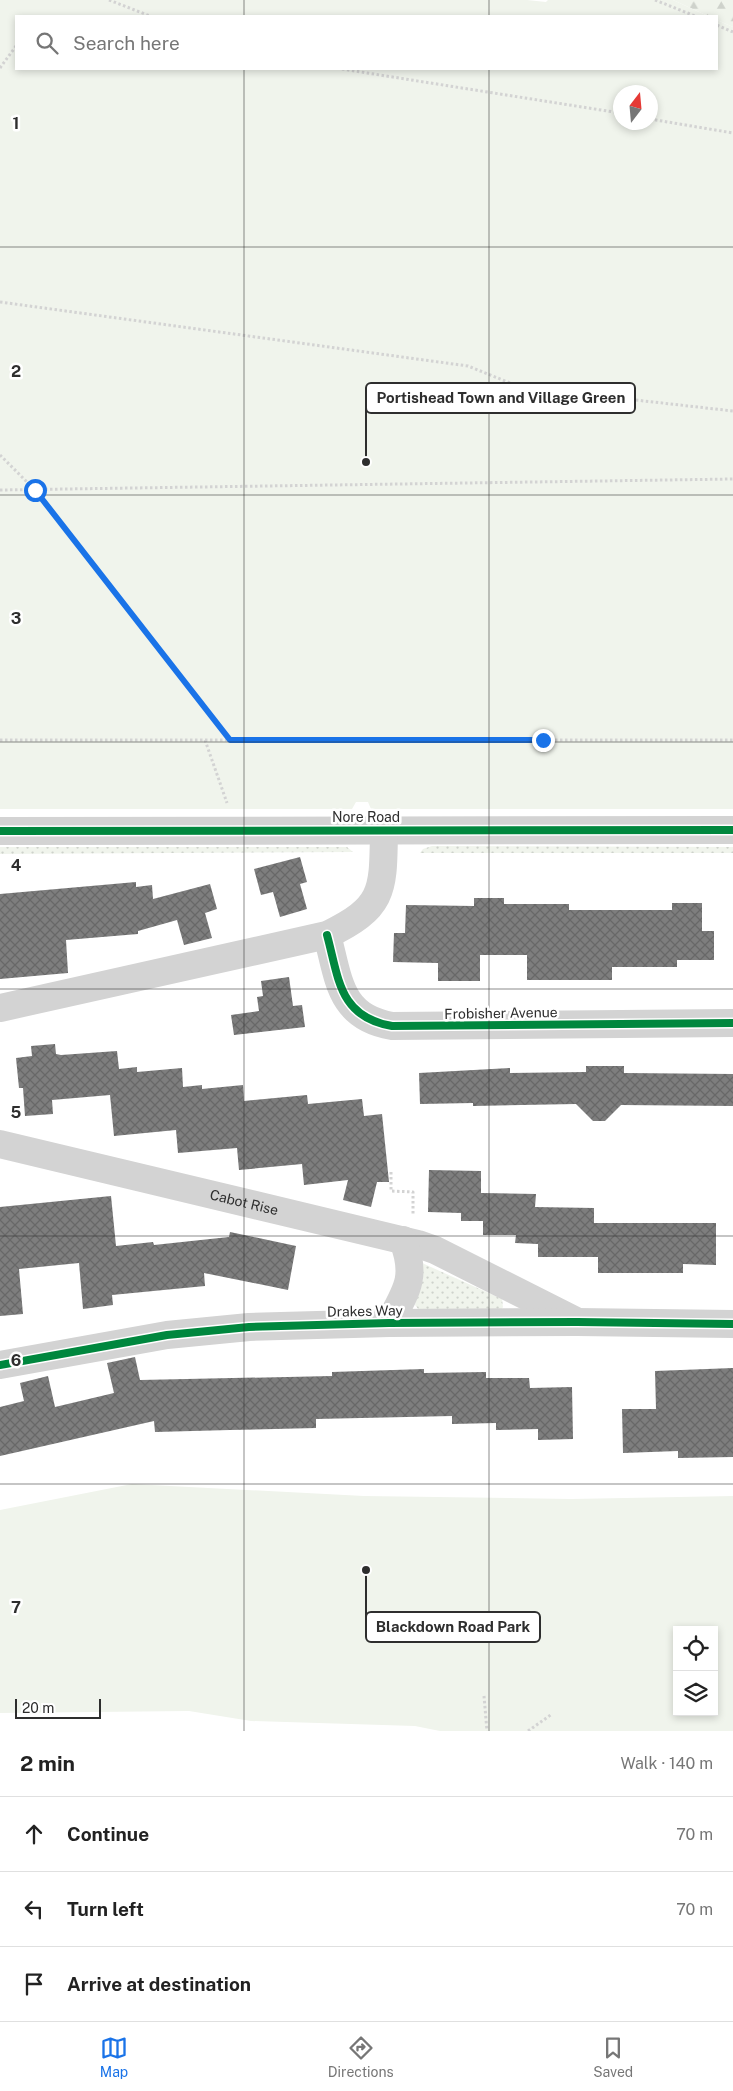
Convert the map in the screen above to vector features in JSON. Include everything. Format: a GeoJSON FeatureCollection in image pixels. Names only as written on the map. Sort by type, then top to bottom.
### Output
{"type":"FeatureCollection","features":[{"type":"Feature","properties":{"kind":"street","name":"Nore Road"},"geometry":{"type":"LineString","coordinates":[[0,830],[733,830]]}},
{"type":"Feature","properties":{"kind":"street"},"geometry":{"type":"LineString","coordinates":[[0,1008],[327,935],[359,918],[375,901],[381,875],[384,830]]}},
{"type":"Feature","properties":{"kind":"street","name":"Frobisher Avenue"},"geometry":{"type":"LineString","coordinates":[[327,935],[342,990],[348,1003],[364,1018],[378,1024],[401,1026],[733,1023]]}},
{"type":"Feature","properties":{"kind":"street","name":"Cabot Rise"},"geometry":{"type":"LineString","coordinates":[[0,1144],[408,1241]]}},
{"type":"Feature","properties":{"kind":"street"},"geometry":{"type":"LineString","coordinates":[[389,1323],[406,1291],[411,1273],[408,1241]]}},
{"type":"Feature","properties":{"kind":"street","name":"Drakes Way"},"geometry":{"type":"LineString","coordinates":[[408,1241],[435,1250],[577,1322]]}},
{"type":"Feature","properties":{"kind":"street","name":"Drakes Way"},"geometry":{"type":"LineString","coordinates":[[0,1365],[130,1341],[208,1330],[249,1327],[389,1323],[577,1322],[733,1324]]}},
{"type":"Feature","properties":{"kind":"path"},"geometry":{"type":"LineString","coordinates":[[109,0],[147,15]]}},
{"type":"Feature","properties":{"kind":"path"},"geometry":{"type":"LineString","coordinates":[[655,0],[692,15]]}},
{"type":"Feature","properties":{"kind":"path"},"geometry":{"type":"LineString","coordinates":[[718,25],[733,32]]}},
{"type":"Feature","properties":{"kind":"path"},"geometry":{"type":"LineString","coordinates":[[0,68],[15,47]]}},
{"type":"Feature","properties":{"kind":"path"},"geometry":{"type":"LineString","coordinates":[[348,70],[613,112]]}},
{"type":"Feature","properties":{"kind":"path"},"geometry":{"type":"LineString","coordinates":[[658,120],[733,133]]}},
{"type":"Feature","properties":{"kind":"path"},"geometry":{"type":"LineString","coordinates":[[0,302],[468,366],[520,387],[733,411]]}},
{"type":"Feature","properties":{"kind":"path"},"geometry":{"type":"LineString","coordinates":[[0,455],[35,490],[230,740]]}},
{"type":"Feature","properties":{"kind":"path"},"geometry":{"type":"LineString","coordinates":[[0,490],[733,479]]}},
{"type":"Feature","properties":{"kind":"path"},"geometry":{"type":"LineString","coordinates":[[0,740],[733,740]]}},
{"type":"Feature","properties":{"kind":"path"},"geometry":{"type":"LineString","coordinates":[[205,740],[237,830]]}},
{"type":"Feature","properties":{"kind":"path"},"geometry":{"type":"LineString","coordinates":[[392,1172],[391,1191],[413,1192],[408,1241]]}},
{"type":"Feature","properties":{"kind":"path"},"geometry":{"type":"LineString","coordinates":[[484,1696],[488,1731]]}},
{"type":"Feature","properties":{"kind":"path"},"geometry":{"type":"LineString","coordinates":[[528,1731],[552,1714]]}},
{"type":"Feature","properties":{"kind":"green space"},"geometry":{"type":"Polygon","coordinates":[[[0,0],[527,0],[546,2],[548,0],[673,0],[706,15],[15,15],[15,70],[718,70],[718,20],[733,27],[733,809],[371,809],[368,802],[356,802],[352,809],[0,809],[0,0]]]}},
{"type":"Feature","properties":{"kind":"green space"},"geometry":{"type":"Polygon","coordinates":[[[673,0],[733,0],[733,27],[718,20],[718,15],[706,15],[673,0]]]}},
{"type":"Feature","properties":{"kind":"green space"},"geometry":{"type":"Polygon","coordinates":[[[432,846],[733,847],[733,853],[420,853],[423,849],[432,846]]]}},
{"type":"Feature","properties":{"kind":"green space"},"geometry":{"type":"Polygon","coordinates":[[[0,847],[347,847],[353,852],[0,854],[0,847]]]}},
{"type":"Feature","properties":{"kind":"green space"},"geometry":{"type":"Polygon","coordinates":[[[422,1263],[502,1299],[502,1309],[419,1310],[415,1305],[423,1279],[422,1263]]]}},
{"type":"Feature","properties":{"kind":"green space"},"geometry":{"type":"Polygon","coordinates":[[[132,1484],[364,1496],[571,1499],[733,1496],[733,1731],[440,1731],[415,1726],[251,1721],[189,1711],[0,1713],[0,1510],[132,1484]]]}},
{"type":"Feature","properties":{"kind":"building"},"geometry":{"type":"Polygon","coordinates":[[[300,857],[307,882],[300,884],[307,909],[280,917],[273,892],[261,895],[254,869],[300,857]]]}},
{"type":"Feature","properties":{"kind":"building"},"geometry":{"type":"Polygon","coordinates":[[[136,882],[136,887],[152,885],[153,899],[210,884],[217,909],[205,913],[212,938],[184,945],[177,920],[138,931],[138,934],[66,940],[68,973],[0,979],[0,894],[136,882]]]}},
{"type":"Feature","properties":{"kind":"building"},"geometry":{"type":"Polygon","coordinates":[[[474,898],[504,898],[504,904],[569,904],[569,910],[672,910],[672,903],[702,903],[702,931],[714,931],[714,960],[677,960],[677,967],[612,967],[612,980],[527,980],[527,955],[480,955],[480,981],[438,981],[438,963],[393,962],[394,933],[405,933],[406,905],[474,906],[474,898]]]}},
{"type":"Feature","properties":{"kind":"building"},"geometry":{"type":"Polygon","coordinates":[[[289,977],[293,1006],[302,1005],[305,1027],[234,1035],[231,1015],[259,1011],[257,997],[263,996],[261,981],[289,977]]]}},
{"type":"Feature","properties":{"kind":"building"},"geometry":{"type":"Polygon","coordinates":[[[55,1044],[56,1054],[61,1055],[117,1051],[119,1069],[137,1067],[137,1072],[182,1068],[183,1087],[202,1085],[202,1089],[243,1085],[244,1101],[307,1095],[308,1104],[362,1099],[364,1116],[382,1114],[389,1182],[377,1182],[371,1207],[343,1200],[348,1180],[304,1185],[302,1164],[239,1170],[237,1148],[178,1153],[176,1130],[114,1136],[110,1095],[52,1100],[53,1114],[25,1116],[23,1088],[19,1088],[16,1058],[32,1056],[31,1046],[55,1044]]]}},
{"type":"Feature","properties":{"kind":"building"},"geometry":{"type":"Polygon","coordinates":[[[586,1066],[624,1066],[624,1073],[733,1074],[733,1106],[621,1105],[605,1121],[593,1121],[576,1104],[473,1106],[473,1103],[420,1104],[419,1073],[510,1068],[510,1073],[586,1072],[586,1066]]]}},
{"type":"Feature","properties":{"kind":"building"},"geometry":{"type":"Polygon","coordinates":[[[429,1170],[481,1171],[481,1193],[536,1194],[535,1207],[594,1208],[594,1223],[716,1223],[716,1265],[683,1264],[683,1273],[598,1273],[598,1257],[538,1257],[538,1244],[515,1243],[516,1235],[483,1235],[483,1221],[461,1221],[461,1213],[428,1212],[429,1170]]]}},
{"type":"Feature","properties":{"kind":"building"},"geometry":{"type":"Polygon","coordinates":[[[111,1196],[116,1246],[153,1242],[154,1245],[229,1237],[230,1232],[296,1246],[288,1290],[204,1273],[205,1286],[112,1295],[113,1305],[83,1309],[79,1263],[19,1269],[23,1314],[0,1316],[0,1207],[111,1196]]]}},
{"type":"Feature","properties":{"kind":"building"},"geometry":{"type":"Polygon","coordinates":[[[135,1357],[140,1380],[332,1376],[332,1372],[424,1369],[424,1373],[486,1372],[486,1378],[529,1378],[530,1388],[572,1387],[573,1439],[538,1440],[538,1429],[496,1430],[496,1423],[452,1424],[452,1416],[316,1419],[316,1428],[155,1432],[154,1421],[0,1456],[0,1407],[24,1401],[20,1383],[48,1376],[55,1407],[114,1393],[107,1363],[135,1357]]]}},
{"type":"Feature","properties":{"kind":"building"},"geometry":{"type":"Polygon","coordinates":[[[733,1368],[733,1457],[678,1458],[678,1451],[623,1453],[622,1409],[656,1409],[655,1371],[733,1368]]]}},
{"type":"Feature","properties":{"kind":"cycle path"},"geometry":{"type":"LineString","coordinates":[[0,831],[733,830]]}},
{"type":"Feature","properties":{"kind":"cycle path"},"geometry":{"type":"LineString","coordinates":[[327,935],[339,981],[351,1005],[361,1014],[374,1021],[392,1026],[733,1023]]}},
{"type":"Feature","properties":{"kind":"cycle path"},"geometry":{"type":"LineString","coordinates":[[0,1365],[167,1335],[249,1327],[389,1323],[577,1322],[733,1324]]}},
{"type":"Feature","properties":{"kind":"place","name":"Portishead Town and Village Green"},"geometry":{"type":"Point","coordinates":[366,462]}},
{"type":"Feature","properties":{"kind":"place","name":"Blackdown Road Park"},"geometry":{"type":"Point","coordinates":[366,1570]}},
{"type":"Feature","properties":{"kind":"route"},"geometry":{"type":"LineString","coordinates":[[35,490],[230,740],[543,740]]}}]}
